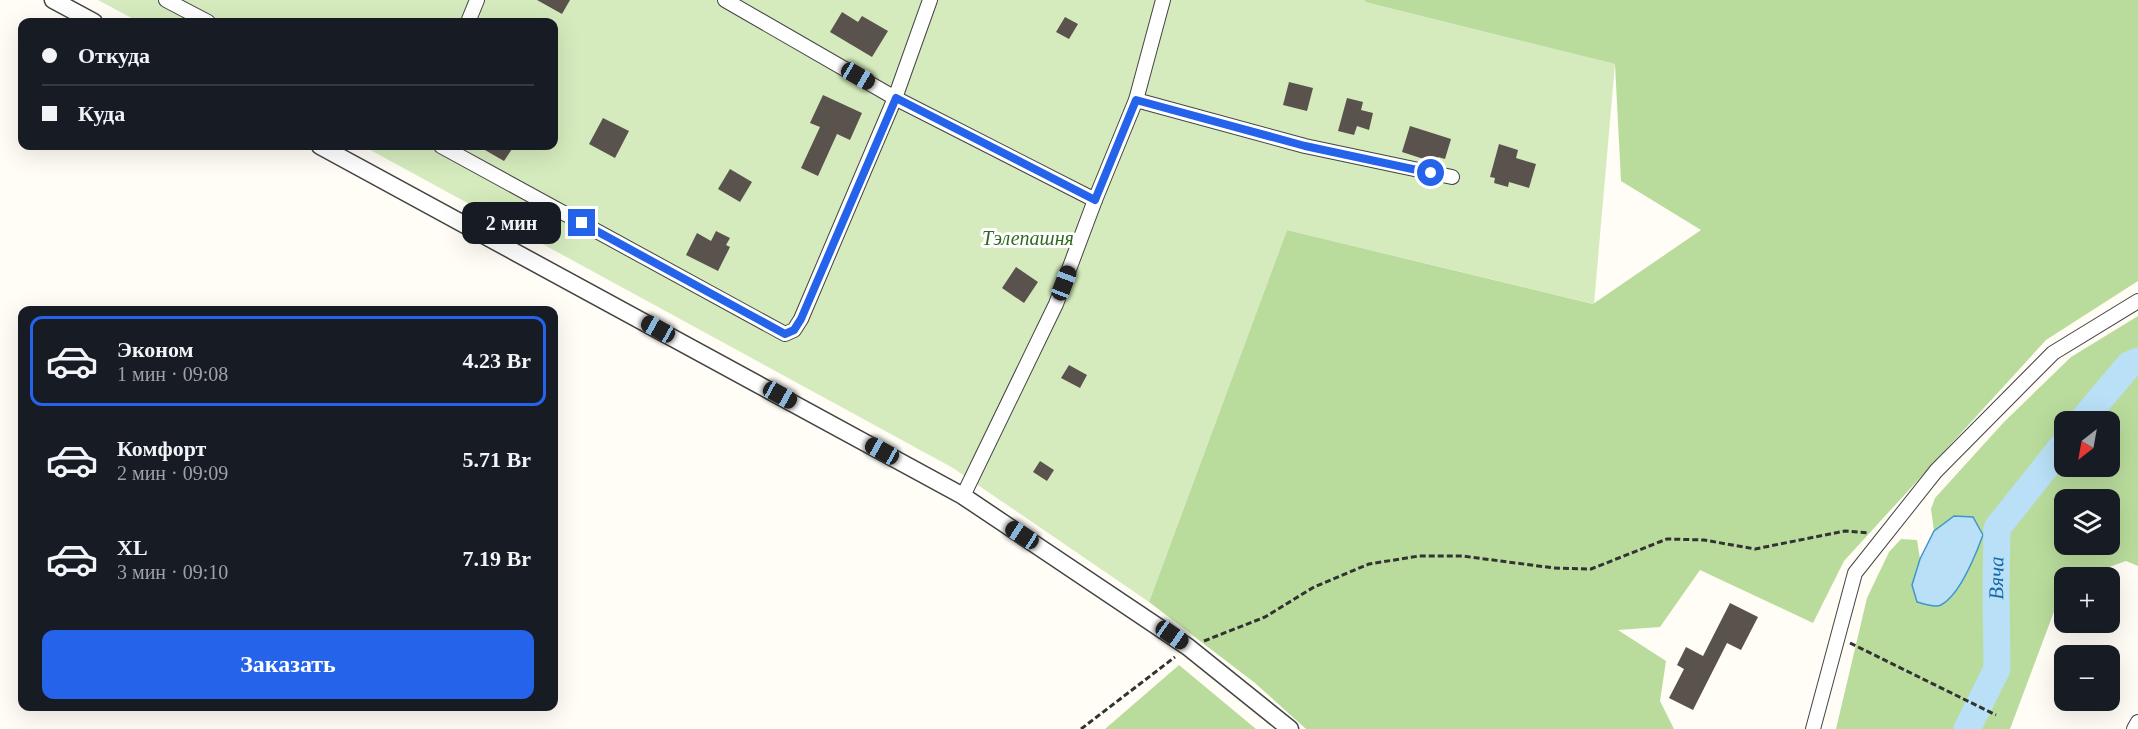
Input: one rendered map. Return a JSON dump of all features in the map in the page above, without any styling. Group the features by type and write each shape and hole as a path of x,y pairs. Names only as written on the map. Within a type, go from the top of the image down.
{"street":[{"path":"53,0 87,18"},
{"path":"166,0 200,18"},
{"path":"470,18 477,0"},
{"path":"725,0 896,98 1095,200"},
{"path":"448,150 785,334 794,330 801,319 896,98 930,0"},
{"path":"963,496 1056,304 1136,100 1163,0"},
{"path":"1136,100 1305,146 1452,177"},
{"path":"328,150 963,496 1188,647 1290,729"},
{"path":"1813,729 1855,573 1936,471 2053,353 2138,301"},
{"path":"2134,729 2138,722"}],"path":[{"path":"1081,729 1188,647 1265,617 1314,587 1369,564 1419,556 1462,556 1554,568 1591,569 1667,539 1704,540 1755,549 1845,531 1886,534"},
{"path":"1838,636 1996,715"}],"green space":[{"name":"Тэлепашня","path":"98,0 1365,0 1365,2 1615,64 1594,304 1287,230 1149,602 953,468 370,150 558,150 558,18 132,18"},
{"path":"1365,0 2138,0 2138,281 2046,340 1844,561 1813,623 1700,570 1660,627 1618,630 1666,661 1660,701 1674,729 1306,729 1255,683 1149,602 1287,230 1593,304 1701,230 1621,181 1615,64 1365,2"},
{"path":"2138,316 2138,566 2126,561 2109,567 2054,567 2054,612 2010,729 1836,729 1867,598 1889,552 1901,539 1917,540 1920,559 1912,585 1933,606 1941,605 1953,594 1954,516 1934,531 1931,509 1935,498 2004,422 2071,357"},
{"path":"1179,665 1256,729 1105,729"}],"water":[{"path":"1954,516 1973,517 1983,535 1976,553 1961,583 1948,600 1935,606 1917,602 1912,585 1920,559 1934,531"}],"building":[{"path":"537,0 570,0 562,14"},
{"path":"842,12 858,22 862,16 888,31 872,57 830,32"},
{"path":"1065,17 1078,24 1069,39 1056,32"},
{"path":"1289,82 1313,88 1307,111 1283,105"},
{"path":"823,95 862,113 850,140 837,134 818,176 801,168 820,127 810,123"},
{"path":"1347,98 1363,102 1361,110 1373,113 1369,130 1357,126 1354,135 1338,131"},
{"path":"603,118 629,131 615,158 589,144"},
{"path":"1410,126 1451,139 1445,159 1438,157 1436,163 1402,152"},
{"path":"1499,144 1518,150 1516,158 1536,164 1529,188 1509,182 1508,187 1494,183 1495,178 1490,177"},
{"path":"485,150 511,150 504,161"},
{"path":"730,169 752,182 740,202 718,189"},
{"path":"716,231 730,238 726,245 730,247 718,271 686,255 697,233 711,241"},
{"path":"1016,267 1038,282 1024,303 1002,288"},
{"path":"1069,365 1087,375 1080,388 1061,378"},
{"path":"1040,461 1054,470 1047,481 1033,472"},
{"path":"1730,603 1758,617 1741,650 1727,643 1693,710 1669,698 1684,669 1677,665 1686,647 1703,656"}],"waterway":[{"name":"Вяча","path":"2090,411 2129,365 2138,361"},
{"name":"Вяча","path":"1967,729 1997,669 1997,528 2054,457"}],"route":[{"path":"582,223 785,334 794,330 801,319 896,98 1095,200 1136,100 1305,146 1431,173"}]}
